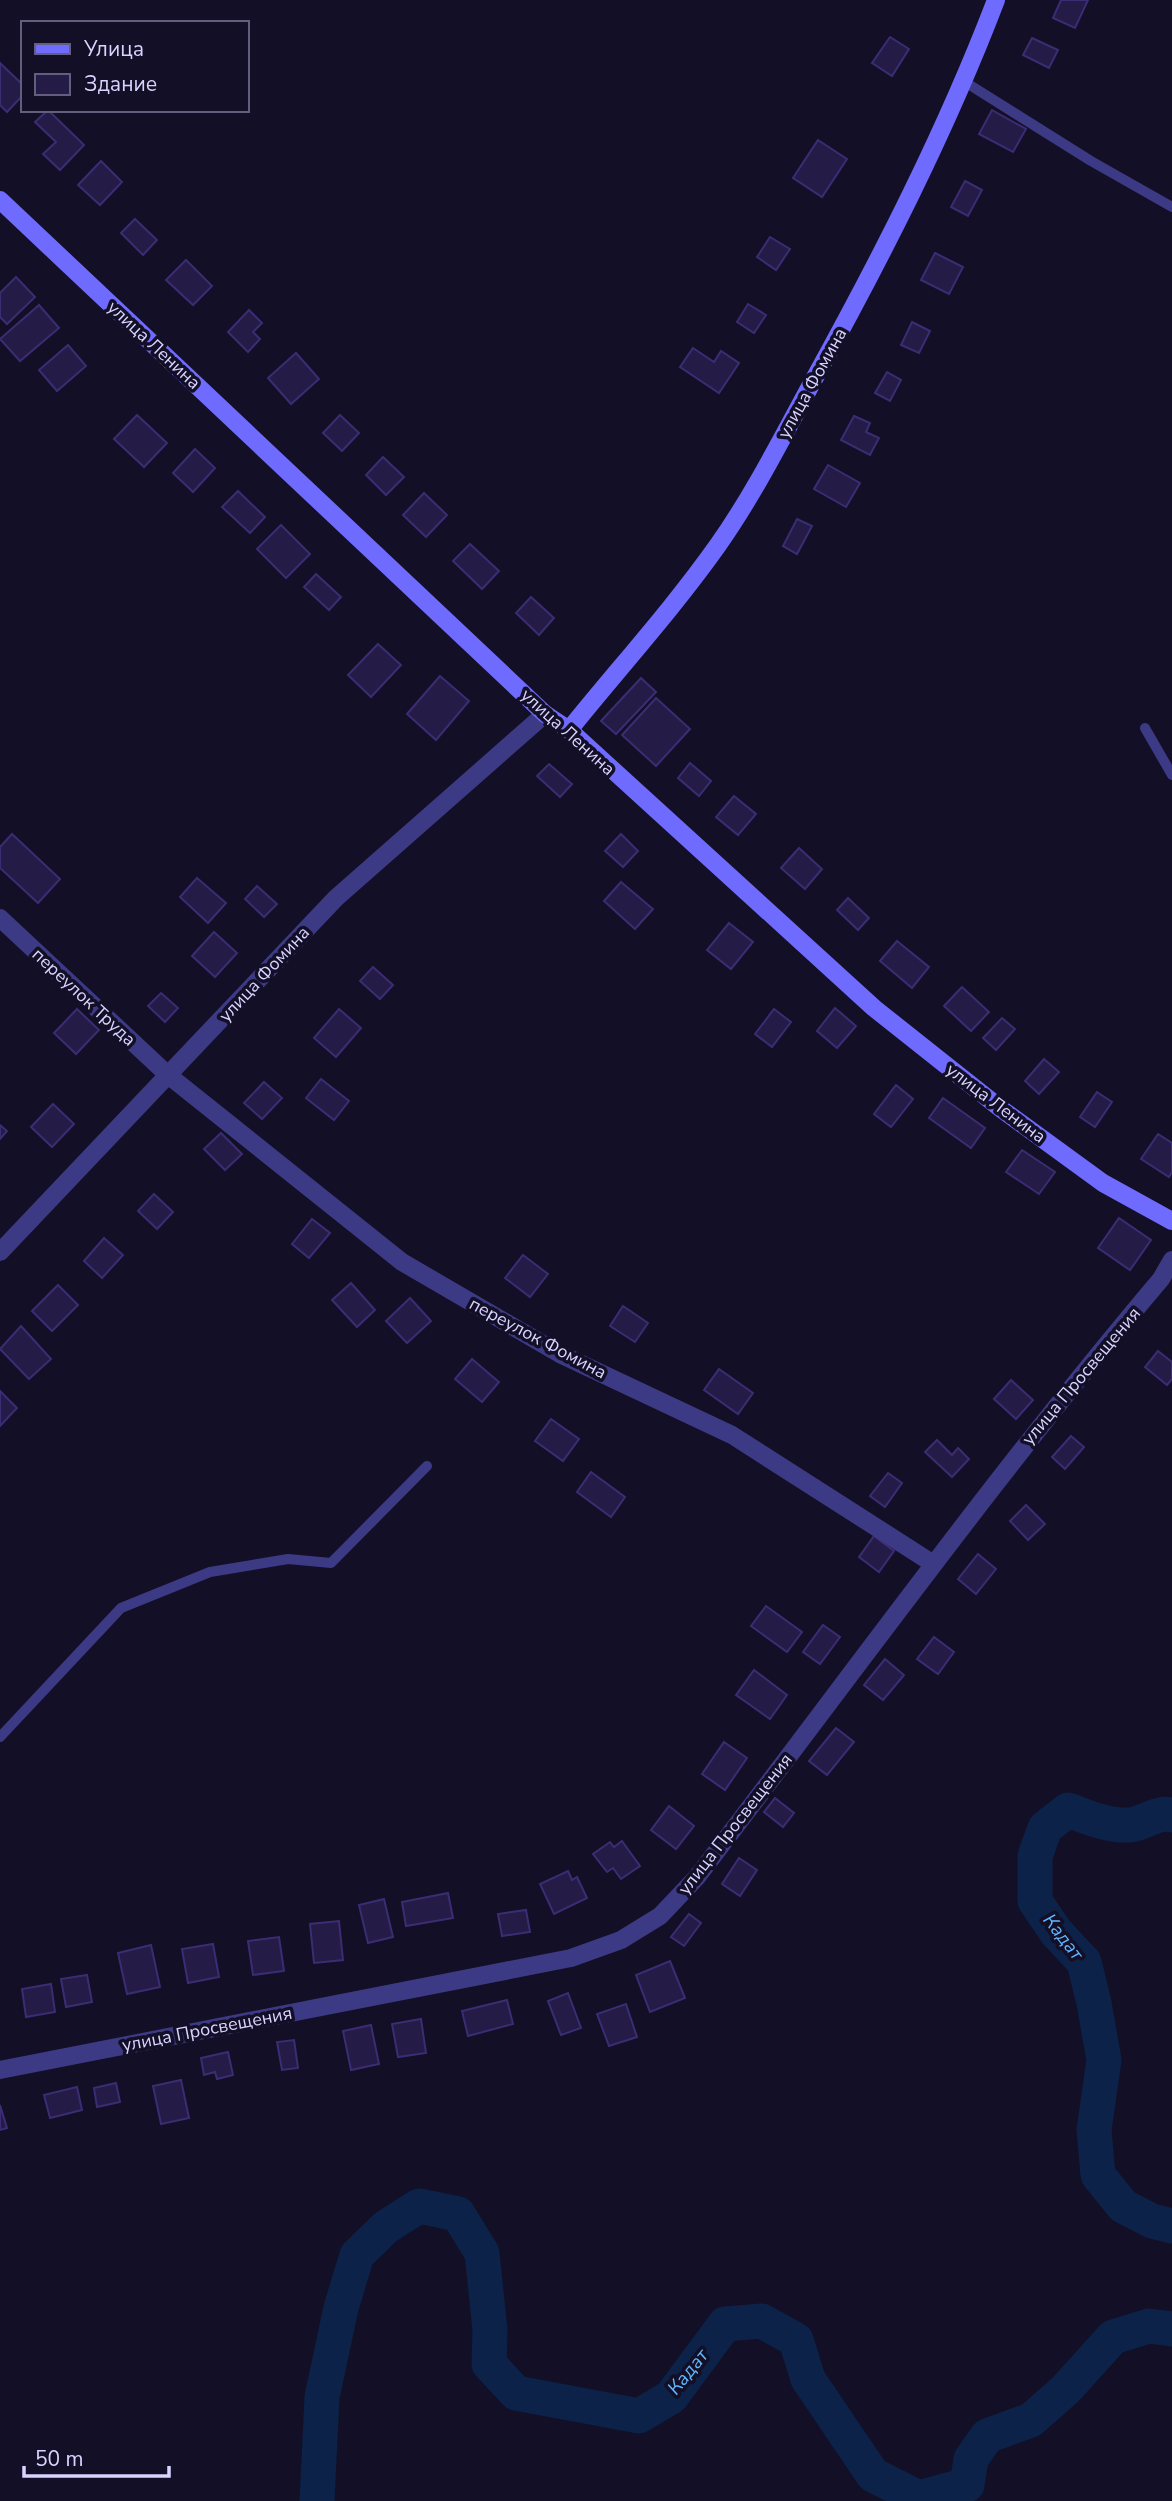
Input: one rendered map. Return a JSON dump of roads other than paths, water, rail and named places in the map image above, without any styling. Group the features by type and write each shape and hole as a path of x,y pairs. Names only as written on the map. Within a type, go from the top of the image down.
{"street":[{"name":"улица Фомина","path":"569,730 676,601 720,543 849,316 965,82 996,0"},
{"name":"улица Ленина","path":"0,200 545,714 569,730 874,1008 1000,1108 1082,1168 1172,1221"},
{"name":"улица Фомина","path":"0,1252 336,898 545,714"},
{"name":"переулок Труда","path":"0,918 168,1075"},
{"name":"переулок Фомина","path":"168,1075 402,1262 560,1354 732,1435 932,1563"},
{"name":"улица Просвещения","path":"0,2070 571,1958 621,1940 660,1916 697,1877 932,1563 1056,1403 1166,1284 1172,1259"}],"lane":[{"path":"965,82 1091,160 1172,206"},
{"path":"1145,728 1172,775"},
{"path":"0,1737 121,1608 210,1572 288,1559 331,1563 427,1466"}],"waterway":[{"name":"Кадат","path":"1172,1815 1161,1815 1134,1824 1121,1825 1068,1810 1045,1828 1035,1856 1035,1901 1056,1932 1084,1962 1094,2003 1104,2060 1094,2130 1098,2175 1123,2206 1152,2221 1172,2226"},
{"name":"Кадат","path":"317,2501 322,2397 341,2308 357,2255 386,2227 419,2206 458,2214 482,2253 490,2330 489,2364 516,2393 639,2416 671,2397 725,2324 762,2321 796,2340 808,2379 873,2475 919,2498 967,2485 971,2459 987,2436 1031,2420 1066,2389 1113,2337 1149,2326 1172,2329"}]}
